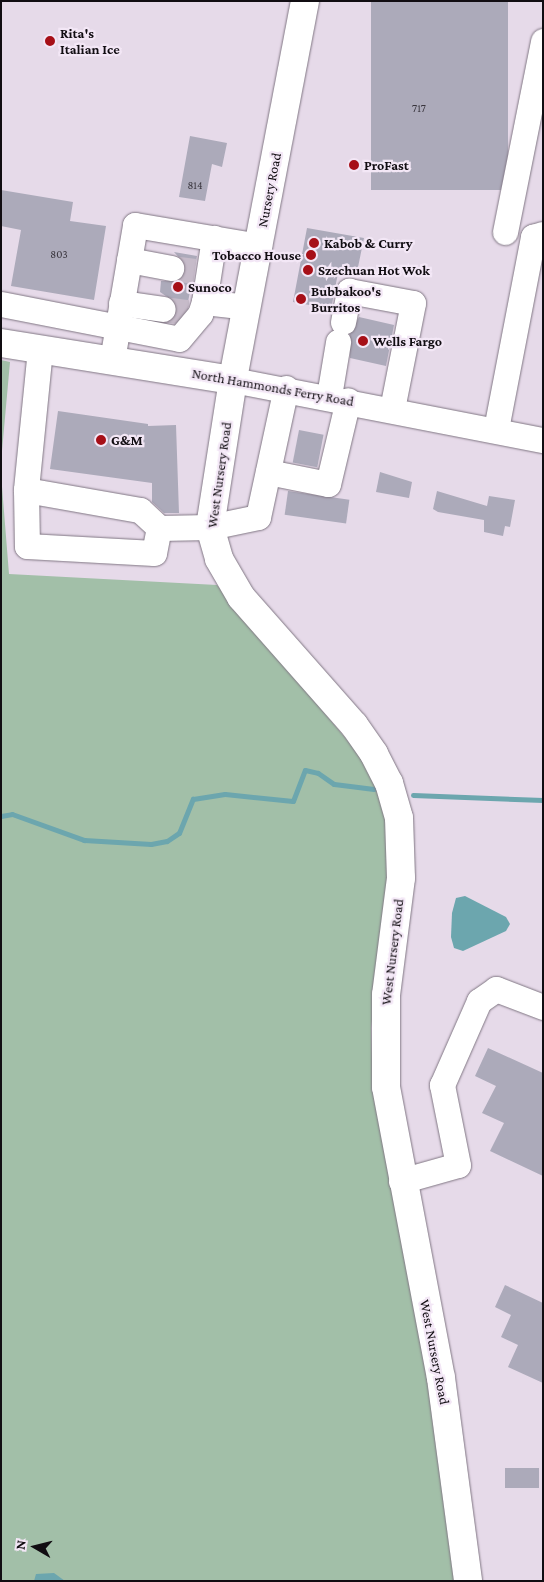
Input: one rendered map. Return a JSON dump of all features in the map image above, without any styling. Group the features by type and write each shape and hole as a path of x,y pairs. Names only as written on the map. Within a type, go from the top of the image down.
{"main road":[{"name":"Nursery Road","path":"233,380 305,1"},
{"name":"North Hammonds Ferry Road","path":"1,343 156,366 233,380"},
{"name":"West Nursery Road","path":"233,380 210,527 219,559 241,596 354,726 374,754 389,783 399,818 402,849 386,995 385,1068 401,1181 441,1378 468,1581"}],"street":[{"path":"505,232 543,41"},
{"path":"112,360 135,226 259,246"},
{"path":"496,429 533,237 543,234"},
{"path":"1,304 179,339 197,309 191,271 214,238"},
{"path":"129,260 191,271"},
{"path":"268,472 328,484 338,398 341,332 349,290 412,303 392,409"},
{"path":"122,303 163,309"},
{"path":"197,309 247,307"},
{"path":"66,316 51,351 26,490 27,546 154,554 158,528"},
{"path":"156,366 162,337"},
{"name":"North Hammonds Ferry Road","path":"233,380 338,398 543,440"},
{"path":"26,490 140,510 158,528 210,527 258,517 286,388"},
{"path":"401,1181 458,1165 442,1085 479,1001 496,989 543,1007"}],"green space":[{"path":"1,360 10,362 1,462"},
{"path":"1,474 9,574 217,585 364,760 377,786 386,819 389,875 371,1028 373,1091 429,1381 456,1581 1,1581"}],"water":[{"path":"465,896 506,917 510,924 506,931 463,951 454,948 451,937 452,913 456,898"},
{"path":"54,1573 65,1581 34,1581 36,1574"}],"building":[{"path":"371,1 508,1 508,190 371,190"},
{"path":"190,136 227,143 222,167 212,164 205,201 179,197"},
{"path":"1,190 73,202 70,221 106,226 94,300 11,286 21,230 1,226"},
{"path":"307,228 364,238 357,272 339,268 331,309 293,302"},
{"path":"174,252 197,256 187,307 173,323 168,322 177,312 176,303 160,292 161,281 176,281 185,271 184,263"},
{"name":"Wells Fargo","path":"359,317 394,325 386,366 350,358 350,334"},
{"name":"G&M","path":"58,411 148,424 148,426 176,425 179,513 164,513 152,502 152,483 50,469"},
{"path":"299,430 324,435 317,467 293,462"},
{"path":"380,472 412,482 409,498 376,492"},
{"path":"288,491 349,500 346,523 285,515"},
{"path":"437,491 487,506 489,496 515,500 510,527 505,526 503,536 484,532 484,520 438,512 433,509"},
{"path":"488,1048 543,1073 543,1176 490,1151 504,1123 482,1113 496,1086 475,1076"},
{"path":"505,1285 543,1303 543,1383 508,1367 518,1345 501,1337 511,1315 495,1307"},
{"path":"505,1468 539,1468 539,1488 505,1488"}],"waterway":[{"path":"1,816 12,814 84,840 151,844 167,841 179,833 193,799 225,794 293,801 305,770 318,773 334,784 374,789"},
{"path":"413,795 543,800"}],"tunnel":[{"path":"171,268 195,271"},
{"path":"163,309 188,312"}],"place":[{"name":"Rita's Italian Ice","path":"50,41"},
{"name":"ProFast","path":"354,165"},
{"name":"Kabob & Curry","path":"314,243"},
{"name":"Tobacco House","path":"311,255"},
{"name":"Szechuan Hot Wok","path":"308,270"},
{"name":"Sunoco","path":"178,287"},
{"name":"Bubbakoo's Burritos","path":"301,299"},
{"name":"Wells Fargo","path":"363,341"},
{"name":"G&M","path":"101,440"}]}
